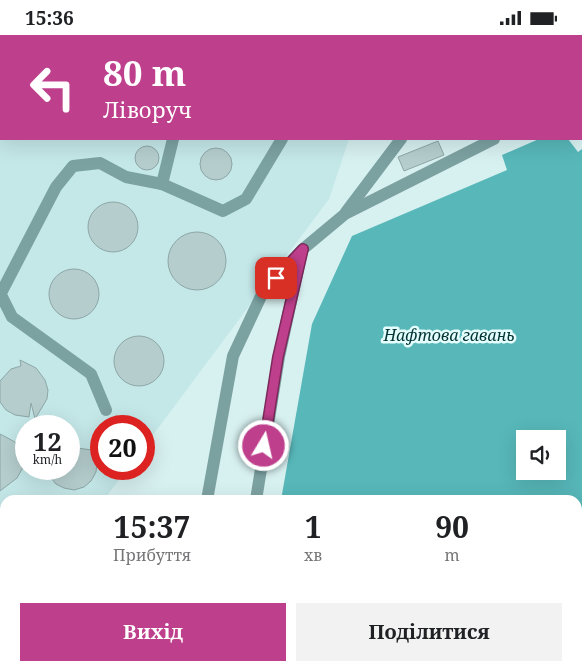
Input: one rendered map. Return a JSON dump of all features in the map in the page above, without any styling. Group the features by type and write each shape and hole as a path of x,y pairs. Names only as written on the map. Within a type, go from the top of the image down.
{"lane":[{"path":"162,184 168,168 173,140"},
{"path":"106,410 91,374 12,317 0,295 56,187 73,166 100,163 126,177 162,184 223,211 246,199 281,140"},
{"path":"345,214 400,140"},
{"path":"208,495 233,356 263,292 303,249 345,214 492,140"},
{"path":"257,495 278,357 303,249"}],"shaded area":[{"path":"0,140 349,140 329,199 155,432 155,415 90,415 90,480 119,480 108,495 0,495"}],"water":[{"name":"Нафтова гавань","path":"537,140 569,140 578,152 582,149 582,495 282,495 312,324 352,236 507,170 502,155"}],"building":[{"path":"438,141 444,155 404,171 398,157"},
{"path":"147,146 152,147 158,153 158,163 152,169 147,170 142,169 136,163 135,158 136,153 142,147"},
{"path":"216,148 222,149 227,153 231,158 231,170 227,175 222,179 216,180 210,179 205,175 201,170 200,164 201,158 205,153 210,149"},
{"path":"113,202 131,209 138,227 131,245 113,252 95,245 88,227 95,209"},
{"path":"197,232 208,234 218,240 224,250 226,261 224,272 218,282 208,288 197,290 186,288 176,282 170,272 168,261 170,250 176,240 186,234"},
{"path":"74,269 84,271 92,276 97,284 99,294 97,304 92,312 84,317 74,319 64,317 56,312 51,304 49,294 51,284 56,276 64,271"},
{"path":"139,336 157,343 164,361 157,379 139,386 121,379 114,361 121,343"},
{"path":"20,360 36,368 45,380 48,390 47,399 37,415 34,415 31,403 29,415 15,415 6,410 0,402 0,381 11,369 21,366"},
{"path":"0,434 15,442 15,480 0,491"},
{"path":"80,448 90,450 91,481 84,487 74,490 56,484 53,480 80,480"}],"route":[{"path":"264,446 278,357 303,249 276,278"}]}
